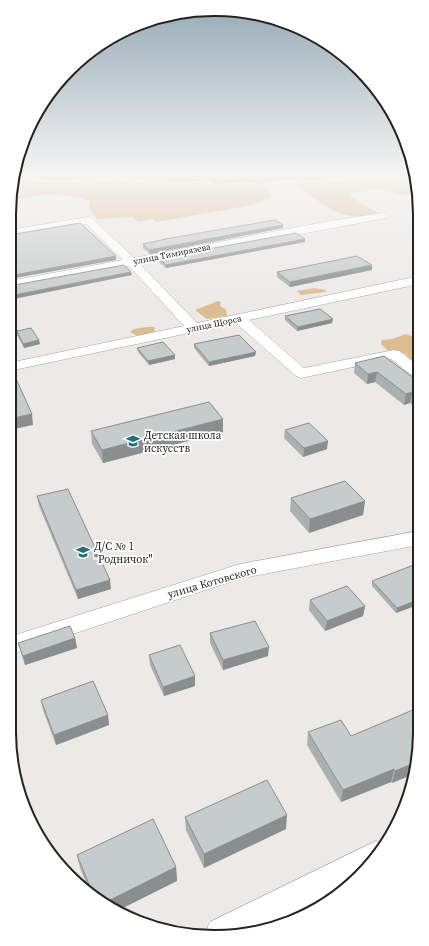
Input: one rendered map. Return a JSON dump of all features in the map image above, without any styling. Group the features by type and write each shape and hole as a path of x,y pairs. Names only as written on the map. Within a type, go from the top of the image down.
{"street":[{"name":"улица Тимирязева","path":"16,283 330,224 375,217"},
{"path":"16,232 88,220 131,261 194,328"},
{"name":"улица Щорса","path":"16,366 413,281"},
{"path":"238,318 301,373 394,354 413,369"},
{"name":"улица Котовского","path":"16,644 240,571 413,539"},
{"path":"227,930 365,860"}],"shaded area":[{"path":"96,217 130,217 97,219"},
{"path":"133,217 184,217 157,222 153,219 138,222"},
{"path":"314,288 326,290 325,292 301,295 297,291"},
{"path":"218,301 221,302 220,306 226,310 227,316 207,319 195,310"},
{"path":"154,327 155,332 143,336 130,332 134,329"},
{"path":"406,334 413,337 413,364 406,358 407,354 389,352 381,344 382,340 392,339"}],"building":[{"path":"275,220 283,225 149,250 143,244 165,239"},
{"path":"80,223 116,256 16,275 16,234"},
{"path":"296,233 305,239 166,265 159,258"},
{"path":"357,256 372,265 290,282 277,272"},
{"path":"124,265 131,272 16,295 16,285"},
{"path":"320,309 333,319 298,327 285,316"},
{"path":"31,328 39,340 23,344 17,331"},
{"path":"239,335 256,352 209,362 194,344"},
{"path":"163,342 175,355 148,361 137,348"},
{"path":"384,356 413,378 413,393 406,394 377,372 368,374 355,363"},
{"path":"16,379 32,414 16,417"},
{"path":"209,402 223,419 102,450 91,431"},
{"path":"309,423 328,441 304,448 285,430"},
{"path":"345,481 365,501 310,519 291,498"},
{"path":"68,489 110,580 76,590 37,496"},
{"path":"413,565 413,602 397,608 372,581"},
{"path":"347,586 365,606 327,621 310,600"},
{"path":"255,621 269,647 223,660 210,633"},
{"path":"70,626 75,638 23,656 18,643"},
{"path":"180,645 195,676 163,687 149,655"},
{"path":"93,681 108,715 54,735 41,700"},
{"path":"413,710 413,744 410,765 395,771 394,769 343,790 308,732 341,720 351,736"},
{"path":"267,780 287,815 204,854 185,817"},
{"path":"153,819 176,867 110,900 89,885 77,855"}],"place":[{"name":"Детская школа искусств","path":"133,441"},
{"name":"Д/С № 1 \"Родничок\"","path":"83,552"}]}
